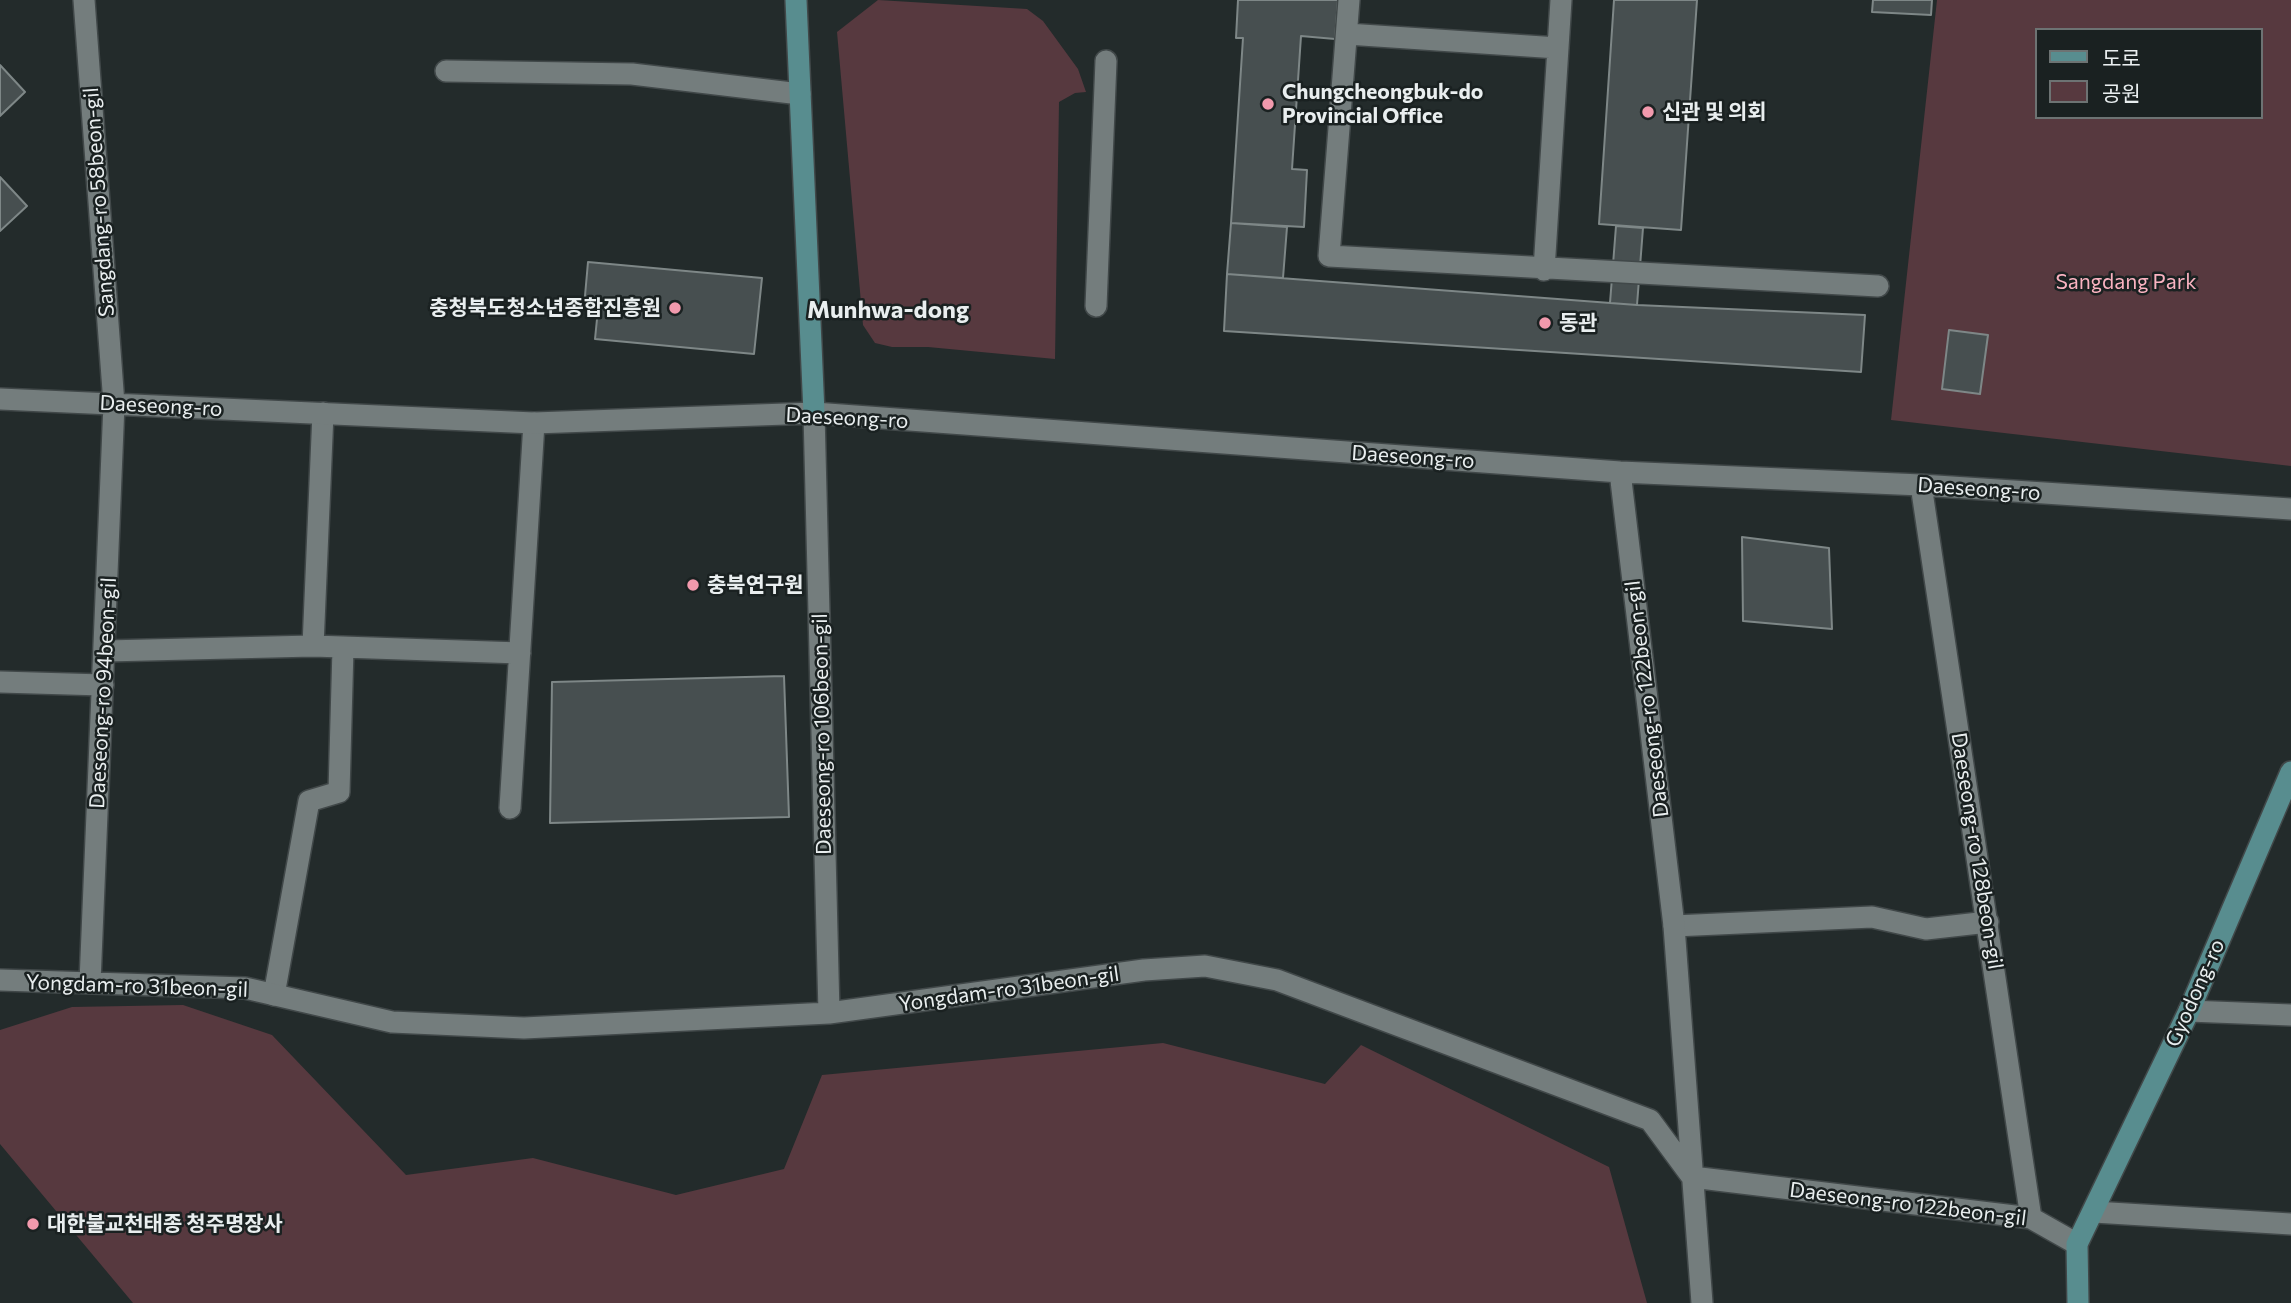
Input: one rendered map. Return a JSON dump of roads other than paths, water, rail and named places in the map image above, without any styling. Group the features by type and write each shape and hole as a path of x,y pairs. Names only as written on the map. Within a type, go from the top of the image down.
{"street":[{"name":"Sangdang-ro 58beon-gil","path":"84,0 114,404"},
{"path":"796,0 814,413"},
{"path":"1349,0 1329,256 1544,270 1878,286"},
{"path":"1544,270 1561,0"},
{"path":"1347,34 1559,48"},
{"path":"1096,306 1106,61"},
{"path":"446,71 632,74 800,94"},
{"name":"Daeseong-ro","path":"0,399 534,423 814,413 1620,472 1922,485 2291,509"},
{"name":"Daeseong-ro 94beon-gil","path":"90,982 106,651 114,404"},
{"path":"313,646 323,413"},
{"name":"Daeseong-ro 106beon-gil","path":"814,413 829,1013"},
{"path":"510,808 534,423"},
{"name":"Daeseong-ro 122beon-gil","path":"1620,472 1674,926 1702,1303"},
{"name":"Daeseong-ro 128beon-gil","path":"1922,485 2031,1218"},
{"path":"106,651 313,646 520,653"},
{"name":"Yongdam-ro 31beon-gil","path":"274,995 309,801 339,792 343,648"},
{"path":"0,682 103,685"},
{"name":"Gyodong-ro","path":"2078,1303 2077,1244 2189,1011 2291,772"},
{"path":"1674,926 1872,917 1926,929 1989,922"},
{"name":"Yongdam-ro 31beon-gil","path":"0,980 245,988 391,1022 524,1028 829,1013 1144,970 1205,966 1278,980 1650,1119 1692,1177"},
{"path":"2189,1011 2291,1015"},
{"name":"Daeseong-ro 122beon-gil","path":"1692,1177 2031,1218 2077,1244"},
{"path":"2094,1212 2291,1224"}],"place":[{"name":"Chungcheongbuk-do Provincial Office","path":"1268,104"},
{"name":"신관 및 의회","path":"1648,112"},
{"name":"충청북도청소년종합진흥원","path":"675,308"},
{"name":"동관","path":"1545,323"},
{"name":"충북연구원","path":"693,585"},
{"name":"대한불교천태종 청주명장사","path":"33,1224"}],"district":[{"name":"Munhwa-dong","path":"888,310"}],"park label":[{"name":"Sangdang Park","path":"2126,282"}]}
